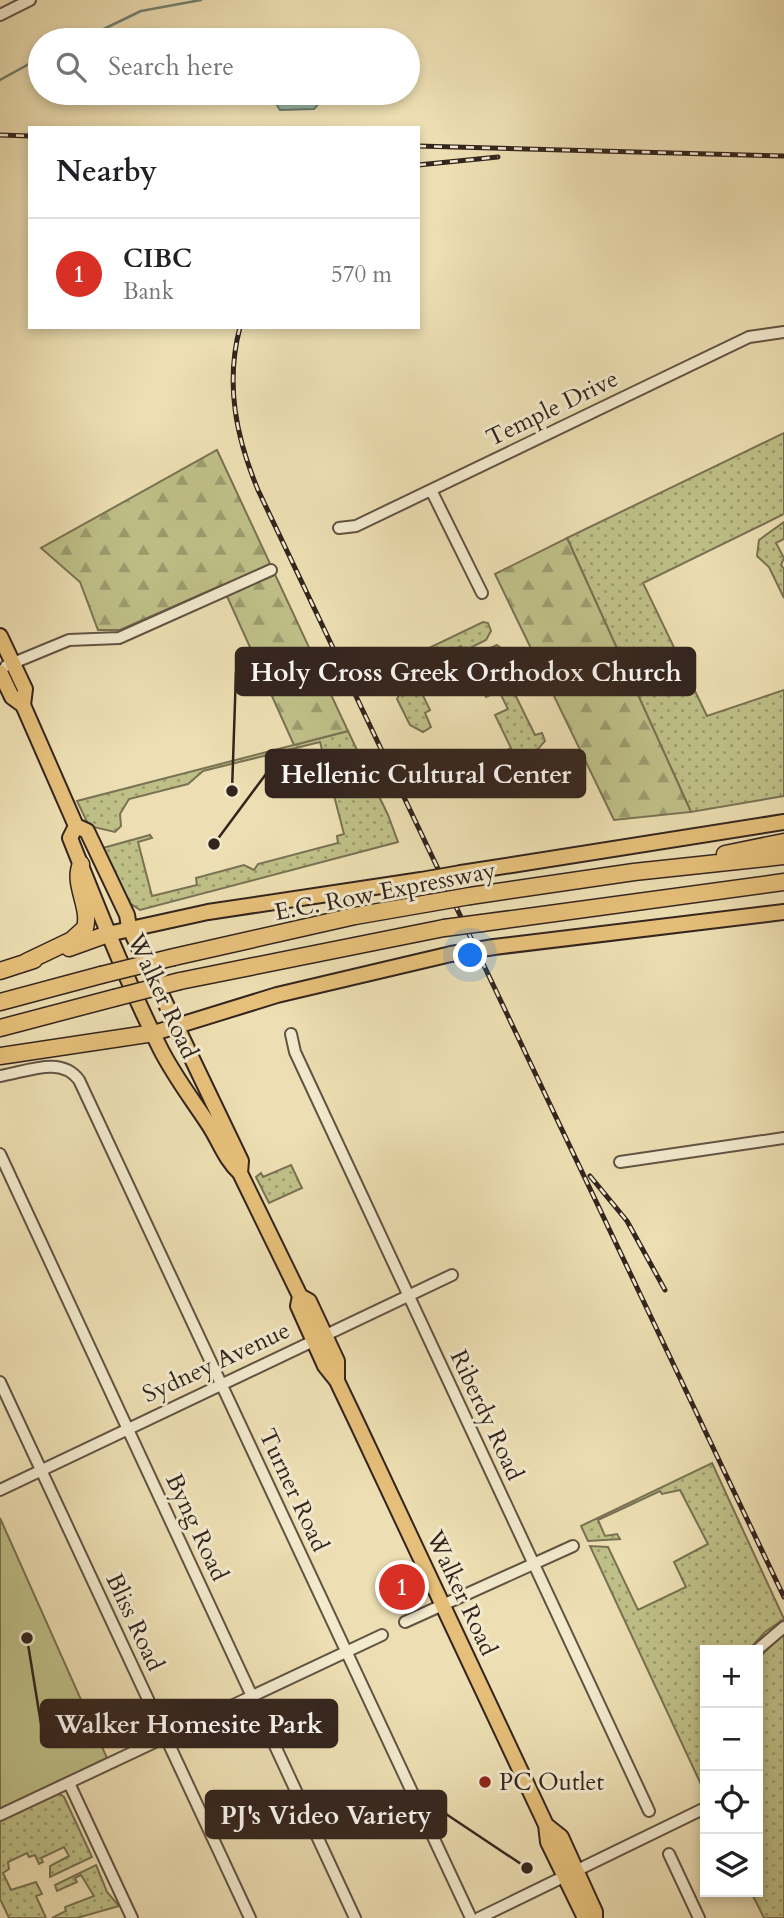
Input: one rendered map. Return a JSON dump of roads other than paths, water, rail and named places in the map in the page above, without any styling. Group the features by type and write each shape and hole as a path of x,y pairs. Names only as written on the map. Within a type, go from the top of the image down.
{"highway":[{"path":"634,872 784,842"},
{"name":"E.C. Row Expressway","path":"0,1002 174,957 355,916 634,872 784,856"},
{"path":"26,962 72,940 85,928 87,912 77,872 80,864"},
{"name":"E.C. Row Expressway","path":"0,1028 180,981 444,928 784,882"},
{"path":"672,898 784,893"},
{"path":"0,971 108,934"},
{"path":"0,1056 154,1033"}],"main road":[{"name":"Walker Road","path":"0,636 4,668 25,689 23,705 76,826 87,831 127,915 129,927 241,1161 240,1173"},
{"path":"108,934 129,927 784,822"},
{"name":"Walker Road","path":"76,826 70,838 108,934 154,1033 184,1091 210,1126 227,1161 240,1173 300,1296 309,1301 319,1337 337,1362 337,1381 546,1825 548,1842 571,1874 595,1918"},
{"path":"154,1033 277,995 451,954 784,912"},
{"name":"Walker Road","path":"571,1874 585,1918"}],"street":[{"path":"0,15 30,0"},
{"name":"Temple Drive","path":"339,527 356,526 749,337 784,332"},
{"path":"431,490 482,593"},
{"path":"4,668 69,640 119,638 271,570"},
{"name":"Riberdy Road","path":"291,1034 295,1052 649,1811"},
{"name":"Turner Road","path":"0,1076 58,1065 73,1072 79,1080 471,1918"},
{"path":"620,1162 784,1138"},
{"name":"Byng Road","path":"0,1154 355,1918"},
{"name":"Sydney Avenue","path":"0,1490 127,1427 452,1275"},
{"name":"Bliss Road","path":"0,1382 250,1918"},
{"path":"405,1622 573,1546"},
{"path":"763,1645 784,1627"},
{"path":"0,1815 382,1635"},
{"path":"69,1783 132,1918"},
{"path":"479,1918 700,1810"},
{"path":"669,1854 699,1918"}],"water":[{"path":"277,105 318,105 314,109 280,110"}],"waterway":[{"path":"106,28 141,11 201,0"},
{"path":"0,80 28,65"}],"railway":[{"path":"0,135 28,136"},
{"path":"420,146 784,156"},
{"path":"420,165 498,157"},
{"path":"240,329 233,369 235,410 244,450 258,490 784,1597"},
{"path":"590,1176 627,1221 665,1290"}],"place":[{"name":"Holy Cross Greek Orthodox Church","path":"232,791"},
{"name":"Hellenic Cultural Center","path":"214,844"},
{"name":"CIBC","path":"402,1587"},
{"name":"Walker Homesite Park","path":"27,1638"},
{"name":"PC Outlet","path":"485,1782"},
{"name":"PJ's Video Variety","path":"527,1868"}]}
